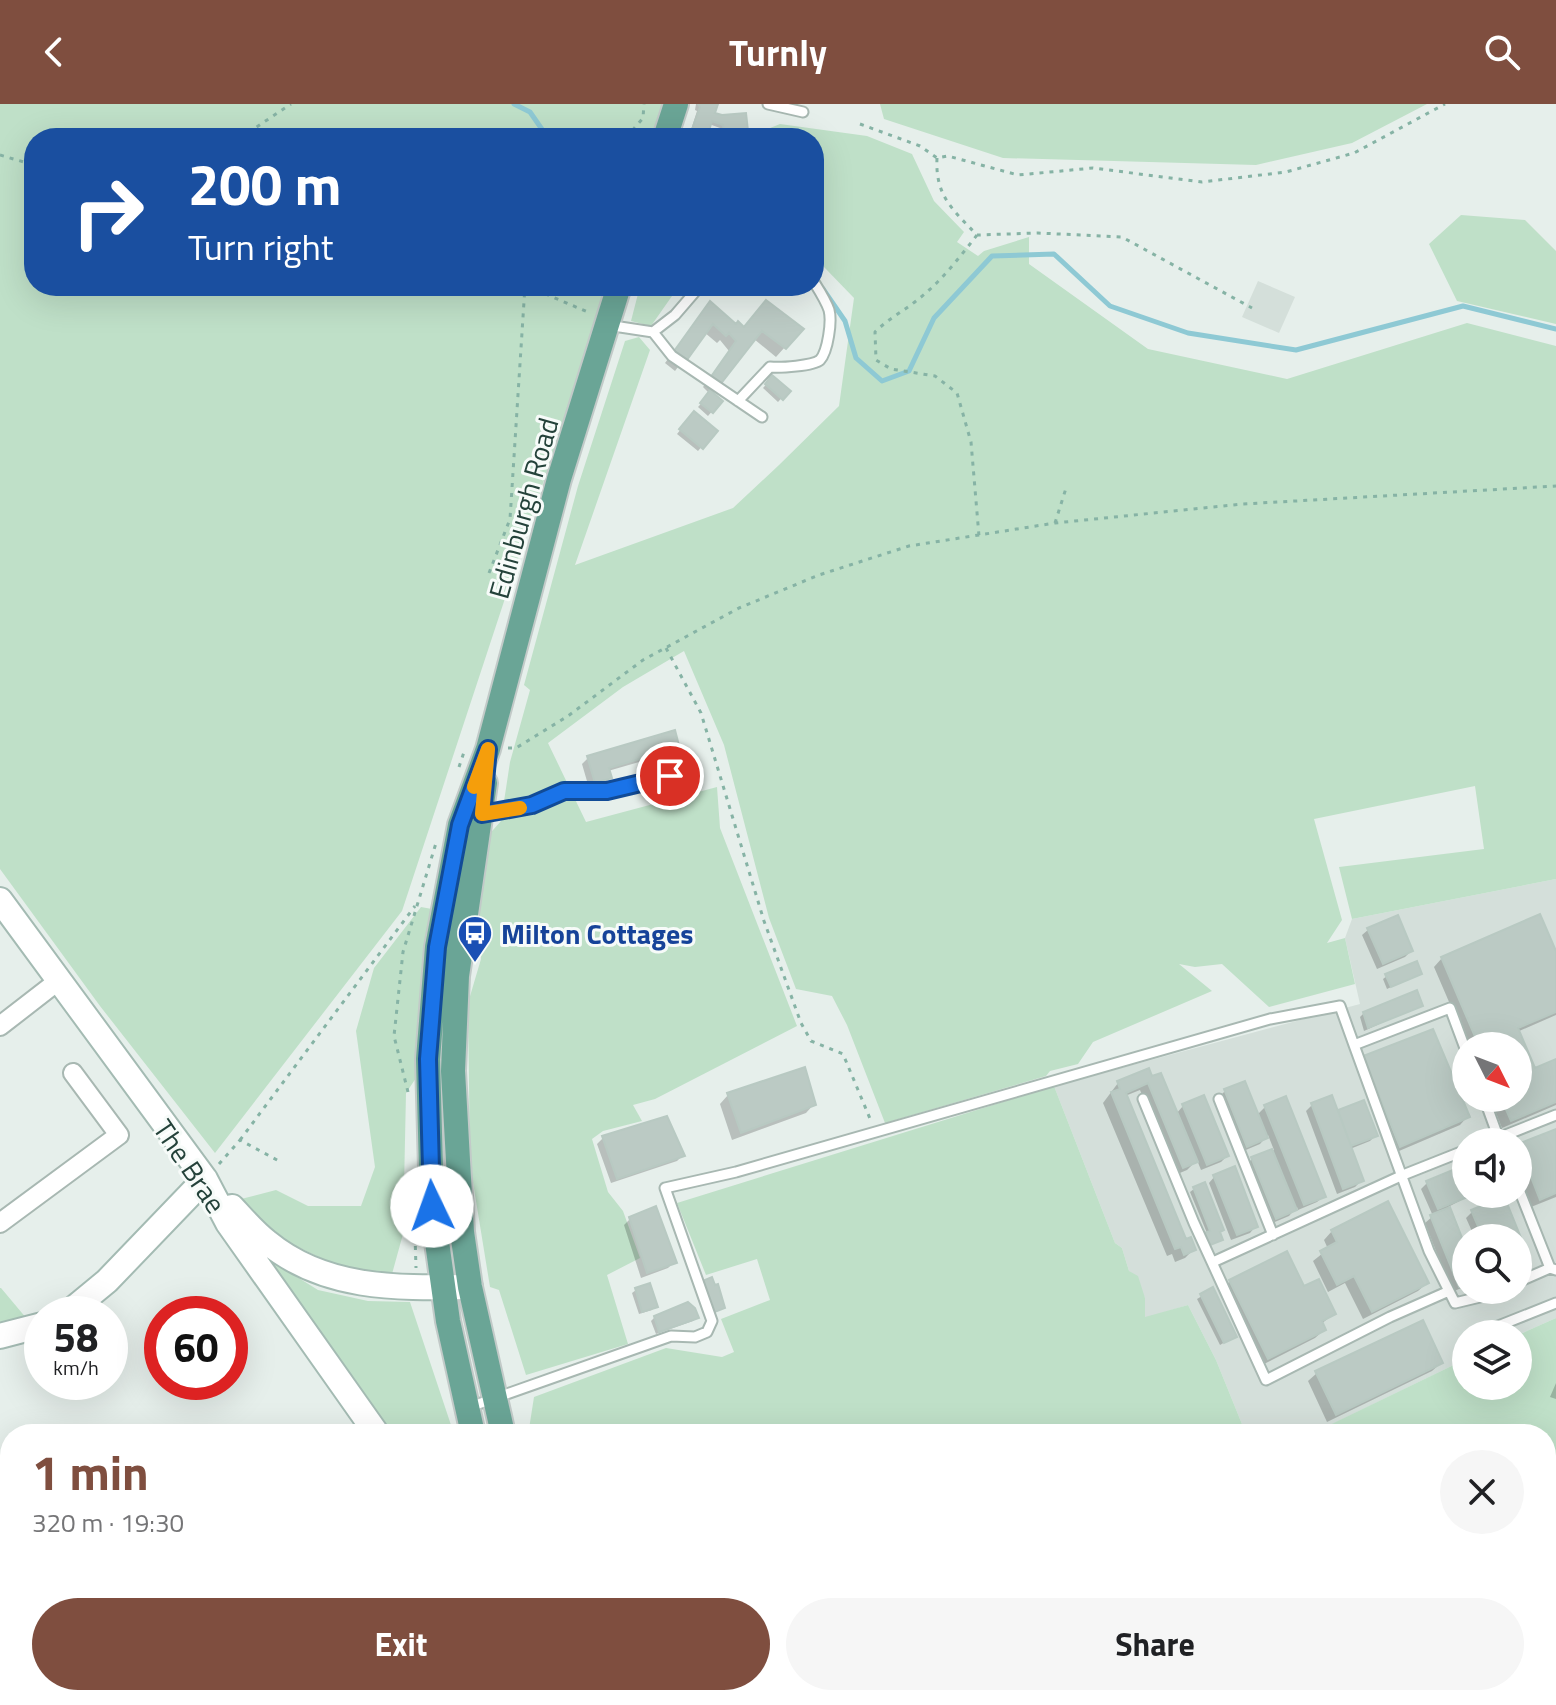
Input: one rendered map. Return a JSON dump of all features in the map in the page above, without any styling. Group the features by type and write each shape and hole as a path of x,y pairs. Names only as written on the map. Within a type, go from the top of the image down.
{"main road":[{"path":"668,128 676,104"},
{"name":"Edinburgh Road","path":"488,749 559,479 616,296"},
{"path":"488,749 482,814 457,976 453,1043 462,1232 470,1287 501,1424"},
{"path":"470,1424 442,1287 432,1206 429,1150 430,1018 437,947 460,825 488,749"},
{"name":"The Brae","path":"0,900 205,1179 228,1223 370,1424"},
{"path":"89,1296 205,1179 267,1243 303,1265 347,1282 400,1287 470,1287"},
{"path":"0,1336 24,1330"}],"street":[{"path":"0,1026 58,981"},
{"path":"0,1223 119,1135 73,1073"}],"lane":[{"path":"768,104 803,112"},
{"path":"653,332 675,315 691,296"},
{"path":"738,401 770,367 786,368 821,359 830,312 821,296"},
{"path":"608,322 653,332 672,356 762,417"},
{"path":"482,814 532,805 564,791 607,791 670,776"},
{"path":"466,1408 671,1336 695,1337 707,1332 712,1321 665,1188 736,1172 1270,1019 1340,1006 1429,1251 1452,1297"},
{"path":"1354,1045 1450,1008 1459,1032"},
{"path":"1143,1099 1266,1380 1390,1317 1449,1291"},
{"path":"1219,1099 1273,1235"},
{"path":"1527,1128 1556,1115"},
{"path":"1213,1262 1452,1156"},
{"path":"1527,1208 1553,1269 1532,1277"},
{"path":"1513,1320 1556,1303"}],"path":[{"path":"255,128 291,104"},
{"path":"634,128 643,118 644,104"},
{"path":"860,124 920,146 937,158 948,156 1018,175 1093,168 1202,182 1286,172 1354,153 1445,104"},
{"path":"0,155 24,162"},
{"path":"937,158 936,173 944,200 977,235 1038,233 1122,237 1252,308"},
{"path":"977,235 942,278 875,332 876,360 891,369 935,376 957,393 971,442 979,536"},
{"path":"489,573 510,519 525,296"},
{"path":"549,296 608,322"},
{"path":"1055,523 1067,485"},
{"path":"488,749 516,748 568,716 643,660 739,608 819,575 909,546 1055,523 1243,504 1556,486"},
{"path":"666,648 701,713 764,921 801,1023 811,1041 843,1054 876,1132"},
{"path":"205,1179 240,1140 417,904"},
{"path":"240,1140 279,1161"}],"shaded area":[{"path":"1258,281 1295,297 1279,333 1242,317"},
{"path":"1556,879 1556,1318 1532,1329 1532,1320 1452,1320 1452,1366 1333,1424 1242,1424 1216,1360 1188,1305 1145,1318 1145,1298 1129,1271 1122,1248 1115,1243 1054,1086 1360,1004 1345,938 1352,919"}],"green space":[{"path":"0,104 662,104 655,128 24,128 24,296 605,296 402,911 215,1153 100,1006 0,869"},
{"path":"880,104 1427,104 1352,143 1256,165 1003,158 884,119"},
{"path":"780,124 809,128 770,128"},
{"path":"824,130 867,136 912,154 934,201 964,232 957,242 978,256 984,251 1029,237 1029,264 1148,349 1287,379 1467,323 1556,346 1556,879 1352,919 1339,867 1484,849 1475,786 1314,819 1342,920 1327,943 1345,938 1355,984 1269,1007 1222,964 1195,967 1179,964 1212,991 1093,1042 1078,1064 885,1123 847,1025 832,996 796,989 769,918 724,745 684,651 623,687 548,743 586,822 717,787 720,828 797,1026 655,1099 633,1105 642,1121 603,1131 592,1139 608,1192 623,1211 640,1258 607,1275 628,1344 526,1375 499,1290 490,1287 470,1164 468,1003 481,959 475,914 485,839 501,821 510,762 530,690 524,685 578,486 625,341 639,337 650,350 575,565 733,508 839,406 854,298 824,267"},
{"path":"1461,215 1525,220 1556,251 1556,324 1457,301 1429,244"},
{"path":"637,296 672,296 651,326 631,321"},
{"path":"421,907 432,909 418,1075 406,1093 403,1234 392,1274 348,1271 281,1239 241,1199 276,1190 308,1206 361,1206 375,1167 356,1031 374,968"},
{"path":"1054,1086 1115,1243 1122,1248 1129,1271 1138,1276 1145,1298 1145,1317 1188,1305 1216,1360 1242,1424 530,1424 534,1397 666,1348 722,1357 734,1352 721,1319 770,1300 757,1259 706,1275 677,1203"},
{"path":"273,1262 318,1290 368,1301 410,1302 451,1424 379,1424 266,1266"},
{"path":"0,1288 1,1288 24,1319 0,1323"},
{"path":"1556,1318 1556,1424 1332,1424 1452,1366 1452,1400 1532,1400 1532,1329"}],"building":[{"path":"698,104 718,104 715,113 746,113 748,128 723,128 712,121 710,128 692,128 700,107"},
{"path":"766,300 804,329 786,349 762,331 719,386 710,378 736,341 729,333 726,336 713,324 684,364 672,354 710,301 736,324 738,321 744,327"},
{"path":"772,375 791,391 783,400 765,384"},
{"path":"710,390 723,401 713,413 700,403"},
{"path":"694,411 718,431 703,449 679,429"},
{"path":"675,730 682,757 662,763 659,753 609,768 612,778 595,783 587,756"},
{"path":"1540,914 1556,951 1556,1012 1518,1028 1520,1032 1473,1032 1441,957"},
{"path":"1398,915 1413,951 1383,964 1367,928"},
{"path":"1417,961 1422,974 1391,987 1385,974"},
{"path":"1417,990 1423,1006 1368,1028 1363,1012"},
{"path":"1433,1029 1452,1074 1452,1112 1468,1112 1470,1117 1400,1147 1363,1056"},
{"path":"1556,1059 1556,1102 1511,1121 1507,1112 1532,1112 1532,1061 1535,1068"},
{"path":"805,1067 816,1105 741,1133 727,1093"},
{"path":"1149,1068 1152,1076 1161,1073 1198,1162 1183,1168 1148,1083 1126,1093 1186,1239 1191,1237 1196,1250 1184,1255 1181,1247 1175,1249 1111,1092 1120,1089 1117,1081"},
{"path":"1245,1081 1268,1138 1247,1147 1224,1089"},
{"path":"1204,1095 1229,1156 1207,1165 1182,1104"},
{"path":"1332,1095 1364,1181 1343,1189 1311,1103"},
{"path":"1286,1096 1326,1197 1304,1205 1264,1105"},
{"path":"1364,1100 1378,1136 1351,1146 1338,1110"},
{"path":"667,1116 685,1156 617,1179 602,1136"},
{"path":"1556,1129 1556,1193 1540,1200 1532,1180 1532,1138"},
{"path":"1272,1149 1297,1210 1276,1219 1251,1157"},
{"path":"1235,1166 1258,1227 1237,1235 1213,1175"},
{"path":"1452,1170 1452,1203 1438,1209 1426,1181"},
{"path":"1205,1182 1224,1230 1220,1232 1223,1240 1210,1245 1204,1233 1210,1231 1193,1187"},
{"path":"1388,1201 1429,1283 1372,1312 1354,1276 1337,1285 1320,1251 1337,1242 1331,1230"},
{"path":"656,1206 677,1263 647,1273 629,1217"},
{"path":"1450,1207 1457,1224 1452,1224 1452,1270 1430,1215"},
{"path":"1509,1208 1515,1224 1477,1224 1471,1210"},
{"path":"1287,1251 1304,1286 1319,1279 1336,1314 1322,1321 1326,1330 1268,1359 1229,1280"},
{"path":"712,1277 715,1285 718,1284 725,1308 712,1313 700,1282"},
{"path":"650,1283 658,1307 642,1312 635,1288"},
{"path":"1213,1287 1237,1337 1224,1343 1200,1294"},
{"path":"688,1302 699,1318 659,1332 654,1316"},
{"path":"1423,1320 1443,1363 1336,1415 1315,1371"}],"waterway":[{"path":"514,104 530,112 541,128"},
{"path":"824,290 845,321 856,358 882,381 909,371 934,318 992,256 1054,254 1110,306 1188,333 1296,350 1463,306 1556,329"}],"slow traffic":[{"path":"474,787 488,749 482,814 520,808"}],"place":[{"name":"Milton Cottages","path":"475,964"}],"route":[{"path":"432,1206 428,1059 437,947 460,825 488,749 482,814 532,805 564,791 607,791 670,776"}]}
